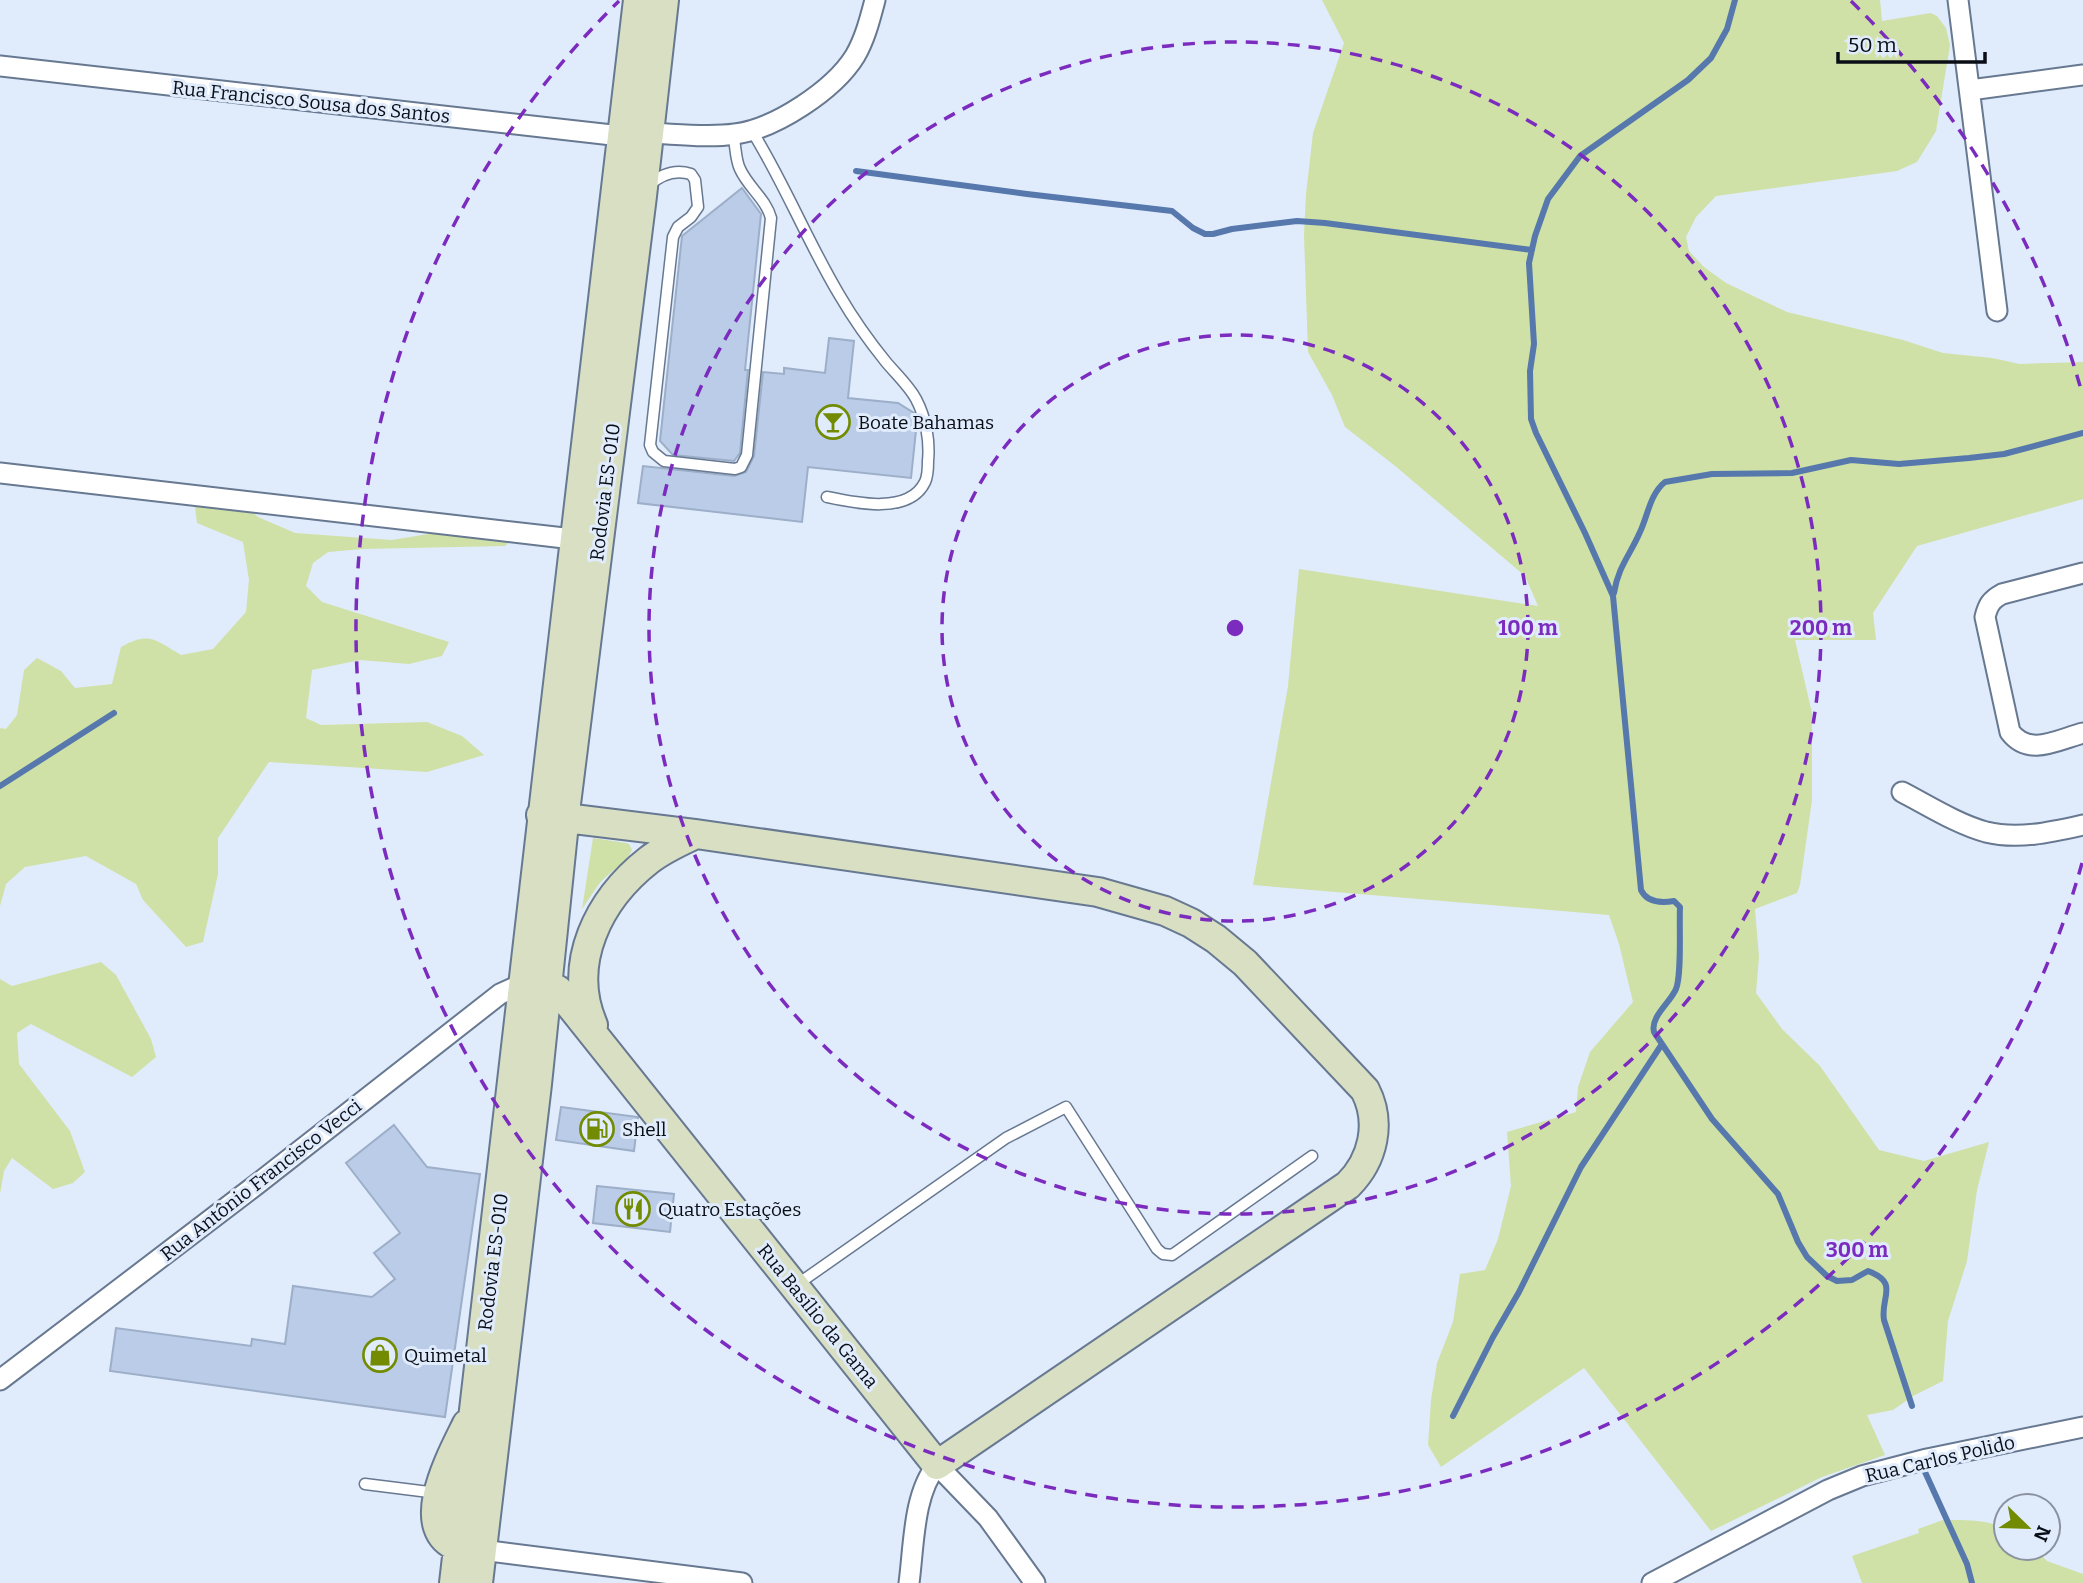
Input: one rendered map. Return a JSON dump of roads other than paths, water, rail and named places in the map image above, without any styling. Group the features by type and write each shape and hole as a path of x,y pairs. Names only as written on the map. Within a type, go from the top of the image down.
{"main road":[{"name":"Rodovia ES-010","path":"553,817 642,197 635,135 638,0"},
{"name":"Rodovia ES-010","path":"478,1583 470,1549 476,1406 536,984 553,817 573,540 635,135 664,0"},
{"path":"553,817 696,834 1098,892 1165,911 1216,939 1245,963 1365,1090 1371,1102 1374,1130 1372,1146 1358,1174 1348,1185 937,1465"},
{"path":"598,1040 585,1004 583,988 589,940 597,919 607,902 634,872 663,850 696,834"},
{"name":"Rodovia ES-010","path":"454,1583 470,1549 523,1206 536,984"},
{"name":"Rua Basílio da Gama","path":"536,984 558,990 937,1465"},
{"path":"470,1549 450,1544 440,1532 436,1509 446,1466 476,1406"}],"street":[{"path":"742,133 793,114 836,79 855,56 869,25 876,0"},
{"path":"1958,0 1997,311"},
{"name":"Rua Francisco Sousa dos Santos","path":"0,66 635,135 742,133"},
{"path":"1970,90 2083,75"},
{"path":"0,473 573,540"},
{"path":"2083,573 2002,594 1993,599 1987,607 1985,617 2010,732 2016,740 2032,747 2083,733"},
{"path":"1902,792 1987,832 2012,835 2043,834 2083,825"},
{"name":"Rua Antônio Francisco Vecci","path":"0,1380 500,994 536,984"},
{"name":"Rua Carlos Polido","path":"1652,1583 1828,1490 1862,1476 1927,1459 2083,1427"},
{"path":"909,1583 919,1503 928,1476 937,1465"},
{"name":"Rua Basílio da Gama","path":"937,1465 989,1518 1035,1583"},
{"path":"470,1549 741,1583"}],"lane":[{"path":"642,197 650,184 665,175 685,172 691,174 695,180 698,207 678,227 673,237 650,444 653,452 664,461 735,469 741,467 747,455 771,218 766,205 738,164 742,133"},
{"path":"742,133 766,155 857,325 915,397 922,412 930,444 927,480 918,493 894,503 864,505 827,497"},
{"path":"794,1286 1006,1138 1066,1107 1157,1249 1163,1254 1172,1255 1312,1156"},
{"path":"365,1484 438,1493"}],"waterway":[{"path":"1735,0 1727,29 1711,58 1688,80 1580,156 1548,199 1529,263 1534,344 1530,371 1531,419 1613,596 1641,890 1651,900 1674,901 1680,907 1678,982 1655,1021 1654,1032 1712,1119 1778,1194 1807,1257 1827,1276 1837,1281 1852,1280 1868,1271 1883,1280 1886,1286 1884,1320 1912,1406"},
{"path":"856,171 1172,211 1205,234 1297,221 1532,250"},
{"path":"1614,593 1621,568 1653,499 1665,482 1712,474 1792,473 1851,460 1899,464 2004,454 2083,433"},
{"path":"0,786 114,713"},
{"path":"1453,1416 1581,1167 1662,1044"},
{"path":"1925,1472 1967,1564 1972,1583"}],"place":[{"name":"Boate Bahamas","path":"833,422"},
{"name":"Shell","path":"597,1129"},
{"name":"Quatro Estações","path":"633,1209"},
{"name":"Quimetal","path":"380,1355"}]}
